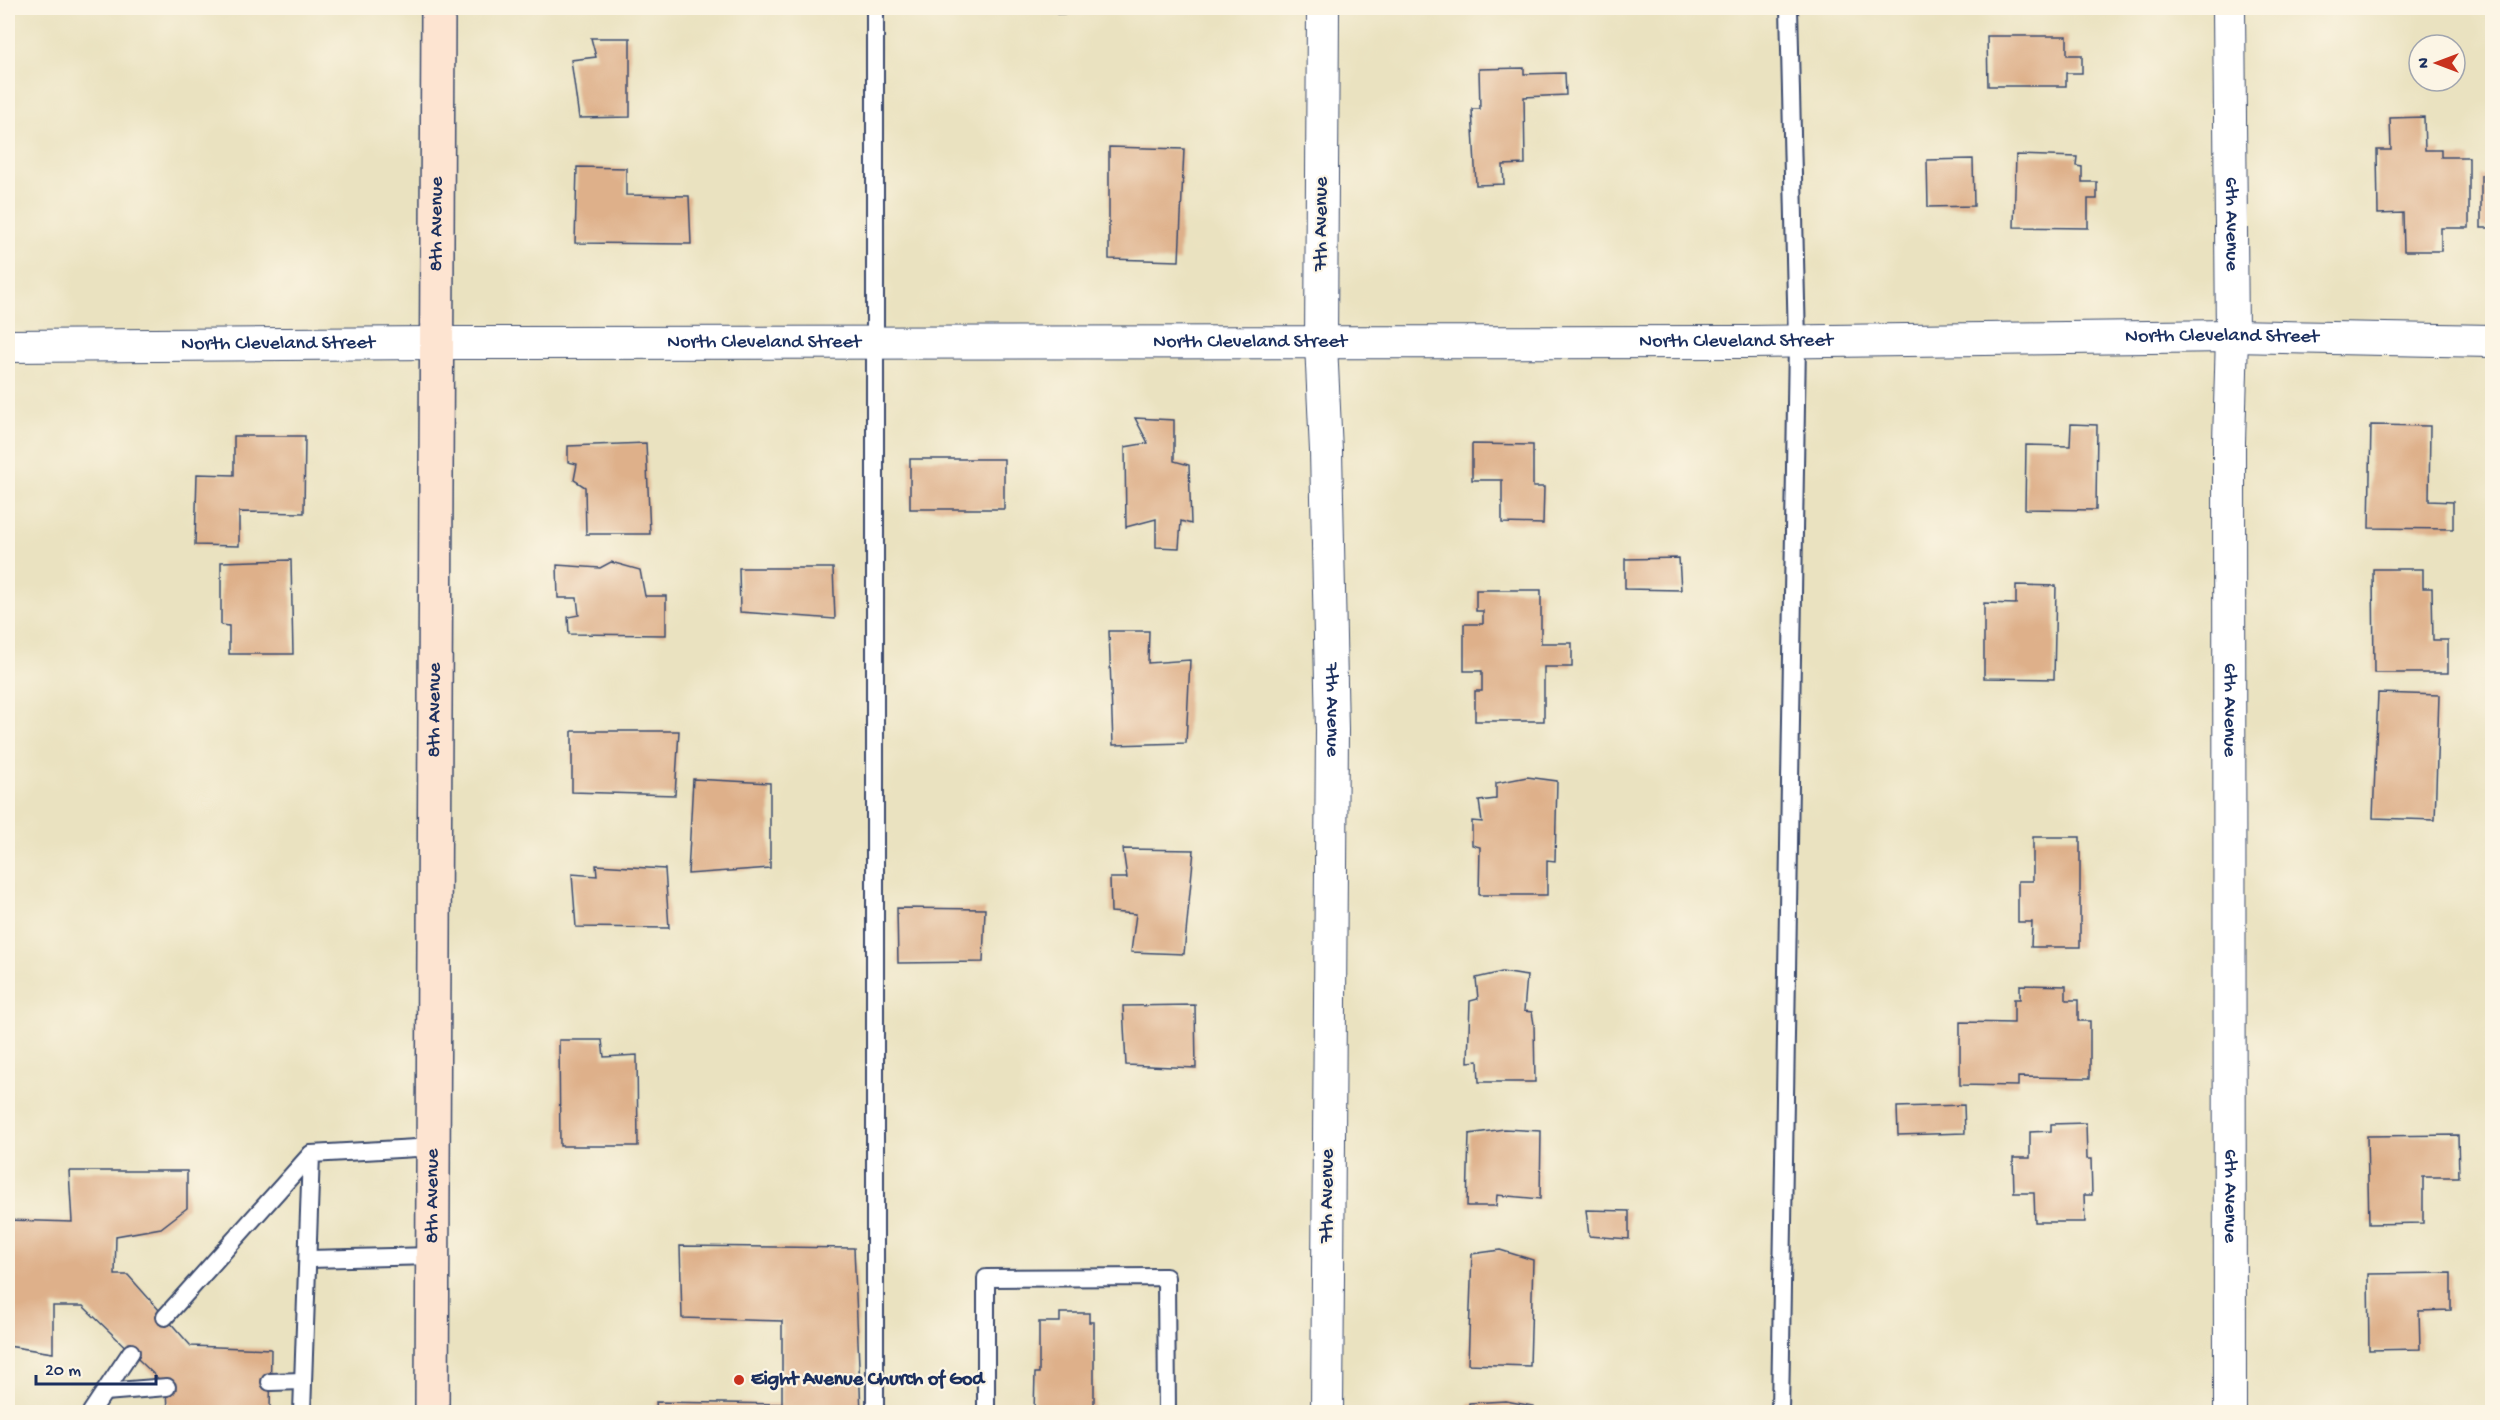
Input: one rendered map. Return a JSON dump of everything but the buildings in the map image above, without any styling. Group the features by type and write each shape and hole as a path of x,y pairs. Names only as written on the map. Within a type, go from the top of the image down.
{"street":[{"name":"8th Avenue","path":"432,1413 438,8"},
{"name":"7th Avenue","path":"1323,8 1321,344 1326,451 1332,730 1327,1413"},
{"name":"6th Avenue","path":"2229,8 2232,336 2229,442 2230,1413"},
{"name":"North Cleveland Street","path":"8,346 436,343 1797,342 2232,336 2493,341"}],"lane":[{"path":"875,8 875,1413"},
{"path":"1780,1413 1797,342 1789,8"},
{"path":"165,1317 311,1154 434,1147"},
{"path":"302,1413 311,1154"},
{"path":"308,1259 433,1256"},
{"path":"986,1413 986,1278 1166,1277 1167,1413"},
{"path":"91,1413 131,1352"},
{"path":"270,1382 303,1381"},
{"path":"105,1392 166,1387"}],"place":[{"name":"Eight Avenue Church of God","path":"739,1380"}]}
